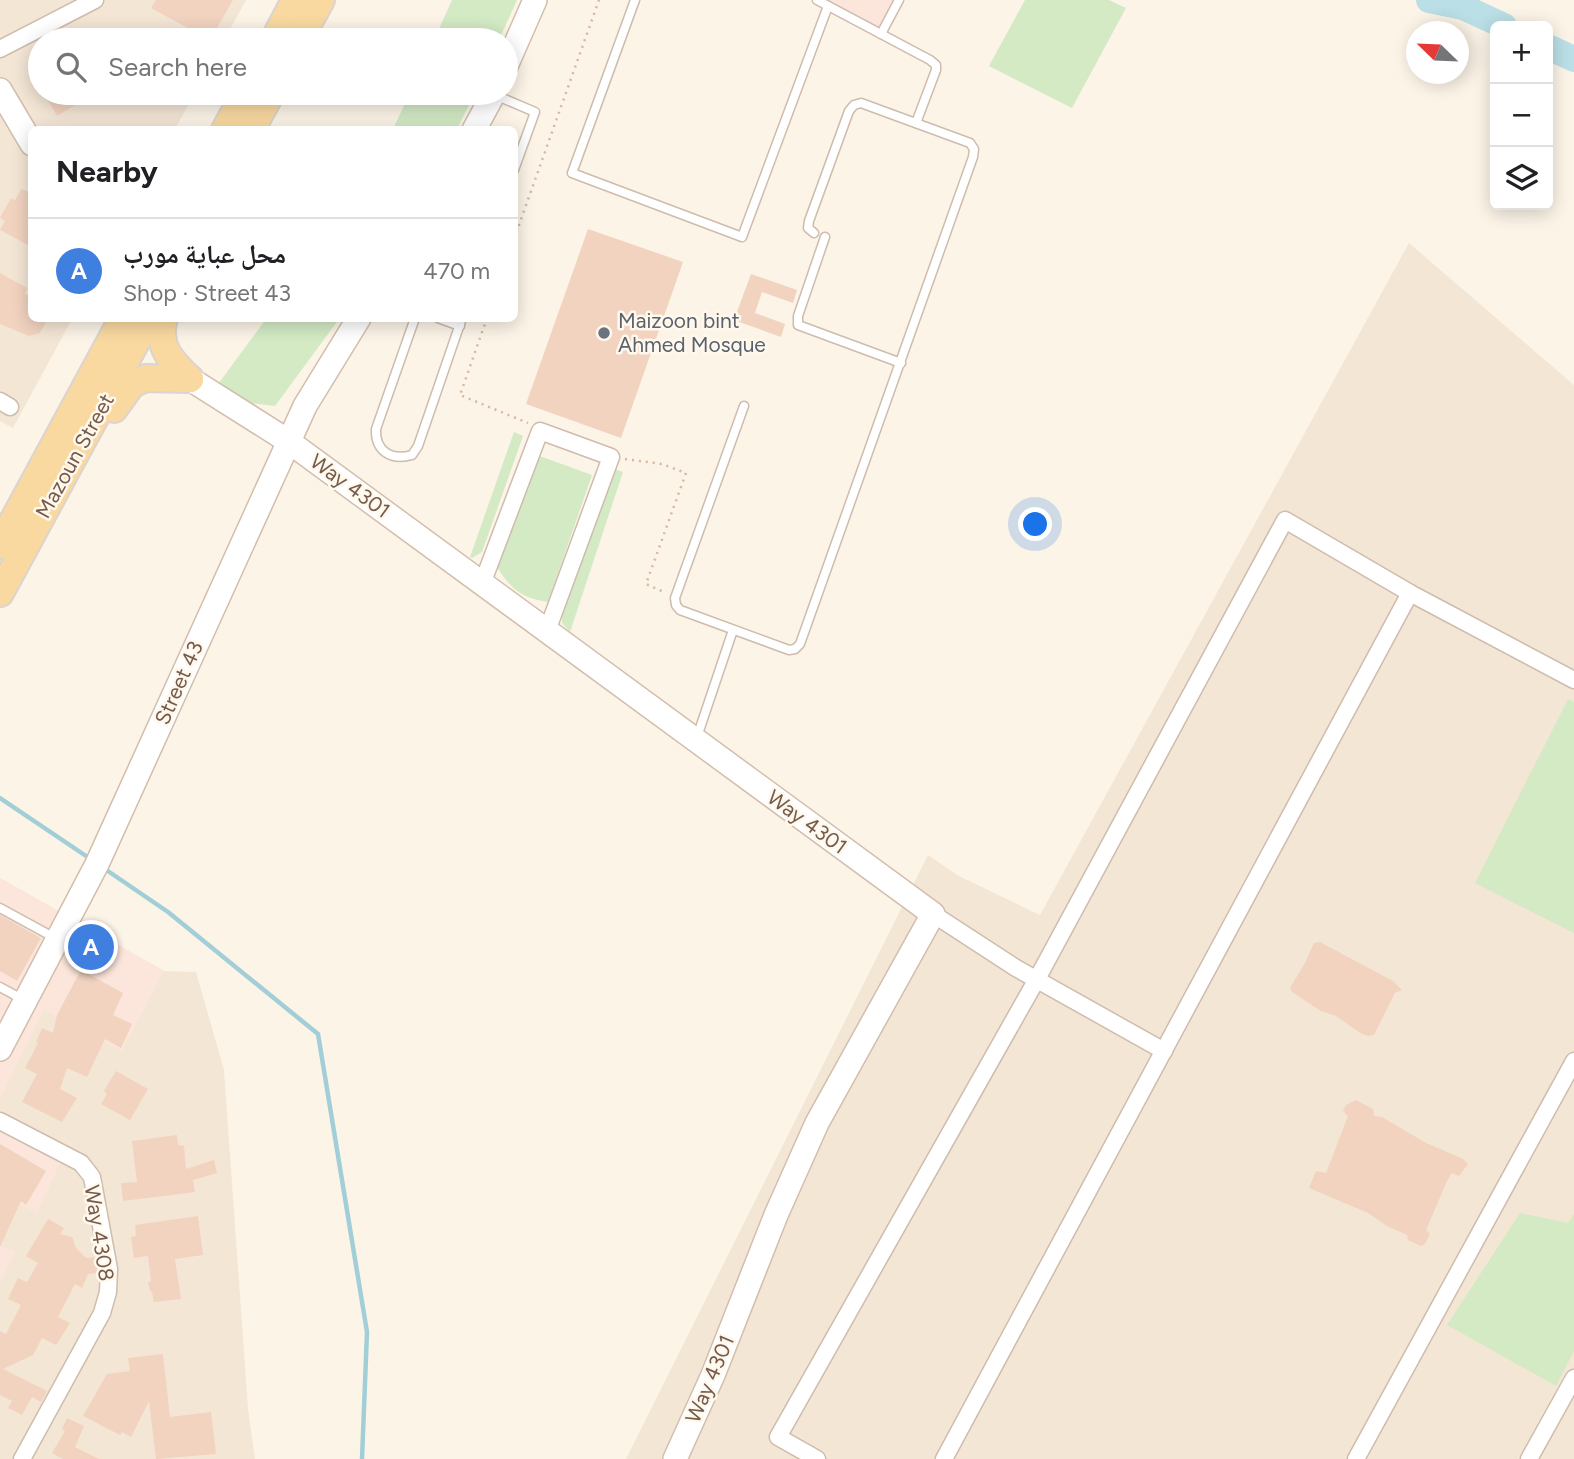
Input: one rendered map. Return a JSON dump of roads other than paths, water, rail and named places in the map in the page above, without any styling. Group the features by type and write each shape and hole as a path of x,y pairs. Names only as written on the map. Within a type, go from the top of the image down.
{"main road":[{"path":"280,28 295,0"},
{"path":"306,28 321,0"},
{"path":"227,126 239,105"},
{"path":"253,126 265,105"},
{"name":"Mazoun Street","path":"0,545 121,322"},
{"name":"Mazoun Street","path":"0,593 147,322"},
{"path":"163,322 163,346 171,361 190,379"},
{"path":"41,518 132,384 146,378 190,379"}],"street":[{"path":"41,28 95,0"},
{"path":"518,39 535,0"},
{"path":"0,49 28,35"},
{"path":"0,90 28,137"},
{"path":"222,126 237,105"},
{"path":"476,126 487,105"},
{"name":"Street 43","path":"0,1049 97,864 305,406 357,322"},
{"name":"Way 4301","path":"190,379 288,441 933,914 817,1124 776,1214 713,1375 675,1459"},
{"path":"482,584 540,431 611,457 547,631"},
{"path":"817,1459 778,1437 1037,979 1285,520 1410,593 1574,680"},
{"path":"944,1459 1410,593"},
{"path":"933,914 1037,979 1164,1051"},
{"path":"1356,1459 1574,1061"},
{"name":"Way 4308","path":"0,1121 80,1163 92,1177 109,1269 108,1292 102,1313 22,1459"},
{"path":"1529,1459 1574,1378"}],"lane":[{"path":"635,0 572,173 742,237 828,6"},
{"path":"817,0 936,65 916,123"},
{"path":"881,34 899,0"},
{"path":"744,406 676,597 676,605 680,610 733,630 789,650 795,649 800,644 901,363 974,149 970,143 916,123 861,103 854,105 849,111 808,221 808,228 814,233"},
{"path":"518,105 536,113 518,160"},
{"path":"825,237 798,316 798,325 901,363"},
{"path":"414,322 376,429 376,440 383,451 402,458 412,455 418,446 461,322"},
{"path":"696,740 733,630"},
{"path":"0,908 58,939"},
{"path":"0,987 26,1001"}],"waterway":[{"path":"1429,0 1463,7 1493,21"},
{"path":"1553,49 1574,59"},
{"path":"0,798 92,860"},
{"path":"102,867 168,912 318,1034 367,1332 362,1459"}],"place":[{"name":"Maizoon bint Ahmed Mosque","path":"604,333"},
{"name":"محل عباية مورب","path":"91,947"}]}
